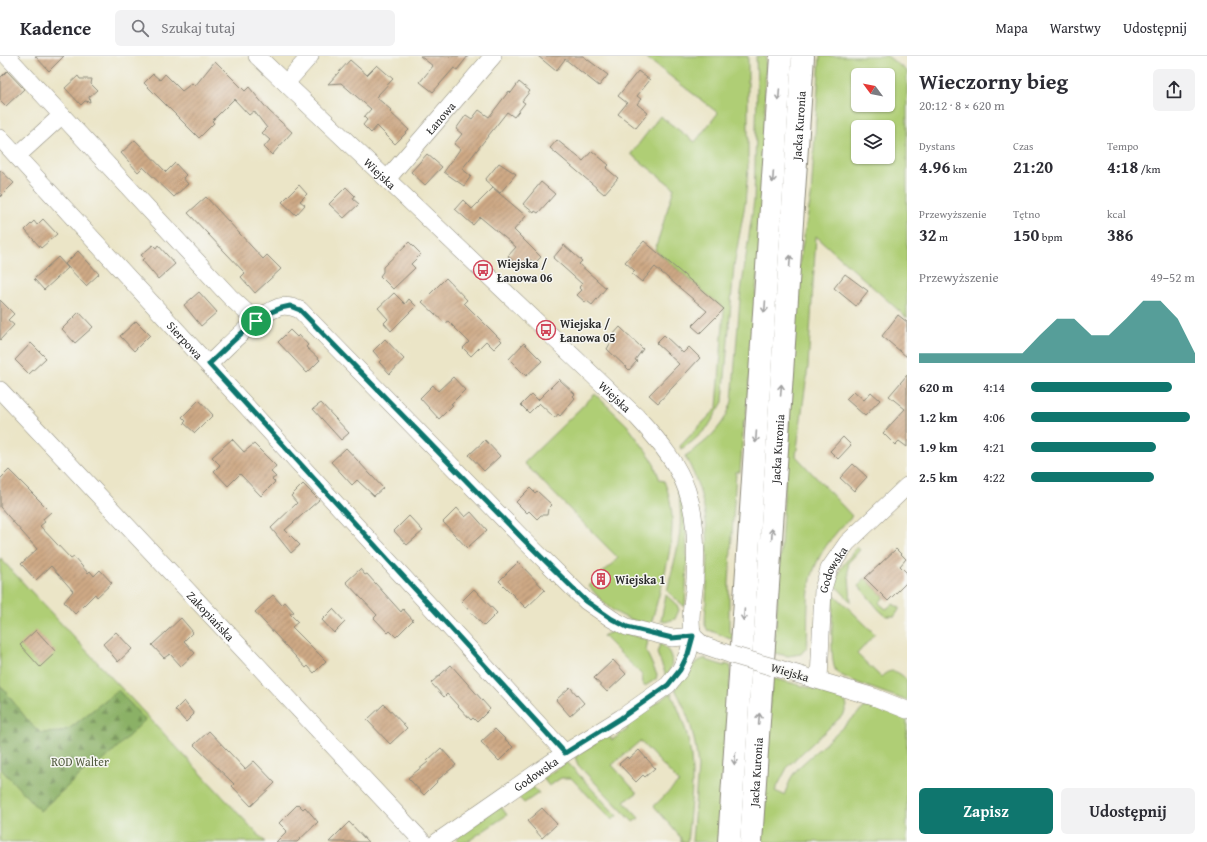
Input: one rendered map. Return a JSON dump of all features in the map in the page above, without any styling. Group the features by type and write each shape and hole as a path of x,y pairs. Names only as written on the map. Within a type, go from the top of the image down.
{"main road":[{"name":"Jacka Kuronia","path":"729,842 781,56"},
{"name":"Jacka Kuronia","path":"751,842 804,56"}],"street":[{"path":"7,56 230,297 256,321"},
{"name":"Wiejska","path":"257,56 637,417 672,458 689,494 696,531 693,636 703,645 874,697 907,710"},
{"path":"286,83 310,56"},
{"name":"Łanowa","path":"387,179 493,56"},
{"path":"17,156 62,115"},
{"name":"Sierpowa","path":"0,138 565,753"},
{"path":"209,364 256,321 279,307 290,306 300,310 524,540 586,601 612,619 627,627 672,638 693,636"},
{"name":"Zakopiańska","path":"0,390 422,842"},
{"name":"Godowska","path":"819,680 823,589 829,569 846,544 907,486"},
{"name":"Godowska","path":"437,842 565,753 621,718 668,685 680,670 688,654 693,636"}],"green space":[{"path":"644,56 748,56 748,169 745,204 734,266 723,402 708,427 692,442 681,449 680,446 717,408 724,309 655,250 674,188 631,154 660,116 695,142 718,113"},
{"path":"756,56 766,56 763,201 746,420 744,420 740,472 736,472 729,583 729,632 733,634 733,640 709,630 708,631 705,625 708,559 705,518 695,477 685,456 714,433 720,426 732,401 740,299 754,200 757,91"},
{"path":"820,56 887,56 907,71 907,318 816,236 808,367 796,456 852,516 826,545 815,566 809,590 807,647 801,654 788,656 774,653 799,264 811,197"},
{"path":"595,394 627,425 652,459 660,480 664,481 670,499 672,535 665,571 651,625 623,616 609,608 589,586 618,558 524,463"},
{"path":"675,480 684,511 686,527 687,559 685,607 667,591 677,549 680,523 679,495"},
{"path":"857,547 860,550 848,563 851,602 835,585 841,568"},
{"name":"ROD Walter","path":"0,558 265,842 0,842"},
{"path":"865,578 884,597 879,603 886,609 893,604 900,608 895,616 886,616 859,586"},
{"path":"666,595 677,605 679,610 675,619 665,622 661,620"},
{"path":"836,596 875,634 857,654 881,677 888,672 894,671 904,677 907,680 907,701 848,679 836,671 834,666 832,636 833,597"},
{"path":"615,630 648,640 646,651 657,675 656,679 645,686 643,685 642,675 603,636"},
{"path":"660,644 668,651 672,660 672,664 665,678 665,673 657,653"},
{"path":"706,658 706,660 725,666 725,664 731,666 720,842 692,842 698,768 697,757 694,737 688,717 675,689 692,666"},
{"path":"772,678 838,695 844,698 847,706 844,714 788,766 775,791 784,795 792,776 799,767 865,707 874,705 907,719 907,842 762,842 766,793 762,792"},
{"path":"0,685 30,723 41,733 60,732 70,728 118,690 145,720 97,767 90,766 40,811 0,768"},
{"path":"671,693 680,713 686,732 692,766 691,801 687,842 681,842 681,838 654,806 679,782 640,741 612,765 637,793 624,802 639,818 633,822 578,765 575,757 608,734 612,740 628,729 625,725"},
{"path":"567,762 617,816 612,820 571,778 561,778 549,786 543,778"},
{"path":"533,787 539,793 524,803 516,795"},
{"path":"499,804 507,815 467,842 458,842 457,837"}],"building":[{"path":"35,56 64,56 49,71"},
{"path":"420,56 468,56 457,70 454,68 433,92 420,82 433,66"},
{"path":"538,56 583,56 608,75 599,86 565,59 556,71"},
{"path":"350,60 367,75 377,65 393,79 376,97 391,110 390,112 409,130 395,144 377,126 371,133 363,125 367,120 364,117 371,109 341,83 328,84"},
{"path":"215,61 245,91 249,87 269,111 292,132 272,155 264,147 270,140 262,133 267,128 254,111 249,115 234,99 212,121 214,123 199,138 144,83 153,74 160,80 165,74 182,91 192,83 195,86"},
{"path":"7,71 24,89 6,106 0,100 0,78"},
{"path":"638,71 650,80 637,96 641,99 637,104 648,113 636,128 618,114 627,103 618,96"},
{"path":"78,76 80,79 92,79 91,84 97,90 89,97 90,102 85,101 81,105 65,88"},
{"path":"519,82 530,91 522,101 525,103 514,117 507,112 462,169 471,176 464,186 444,172 460,149 454,144 462,134 456,129 466,115 472,119 479,110 489,117 509,91 511,93"},
{"path":"135,140 166,172 175,163 186,175 183,178 188,184 174,197 143,167 138,172 121,153"},
{"path":"557,140 583,161 592,151 609,165 606,168 618,178 604,194 550,148"},
{"path":"427,154 442,167 425,185 411,172"},
{"path":"499,163 516,174 500,193 485,180"},
{"path":"0,170 14,183 0,197"},
{"path":"541,182 555,194 538,213 535,211 534,213 523,204"},
{"path":"299,185 307,194 300,201 305,205 296,215 282,202"},
{"path":"346,187 355,196 353,199 359,204 344,218 329,204"},
{"path":"493,188 526,216 514,230 541,257 535,263 531,260 522,269 508,256 516,247 480,217 473,225 455,209 463,200 472,209"},
{"path":"206,197 263,259 267,255 281,269 255,293 241,277 245,273 188,213"},
{"path":"43,219 57,234 41,248 25,230 34,221 37,225"},
{"path":"644,241 724,309 700,333 692,326 707,311 655,267 642,282 632,274 635,271 625,262"},
{"path":"409,242 421,254 411,264 415,268 393,289 380,276 383,272 383,267"},
{"path":"153,245 156,248 158,245 175,264 158,279 142,260 144,258 141,255"},
{"path":"564,245 582,261 579,264 606,288 592,305 587,301 585,302 577,295 582,290 579,287 582,284 553,258"},
{"path":"78,251 99,274 86,286 65,264"},
{"path":"58,257 68,268 44,290 34,279"},
{"path":"845,274 868,291 856,306 834,288"},
{"path":"446,278 467,300 464,303 502,341 494,349 486,341 471,356 463,348 469,342 448,321 446,324 422,302"},
{"path":"199,292 217,312 201,326 184,305"},
{"path":"394,293 405,304 409,299 416,306 391,331 384,323 388,319 378,308"},
{"path":"0,300 14,314 8,320 14,325 0,340"},
{"path":"79,312 93,327 75,343 62,329"},
{"path":"898,315 907,322 907,357 882,336"},
{"path":"136,321 150,335 134,351 120,336"},
{"path":"620,327 643,349 635,360 637,361 629,370 607,349 614,337 612,336"},
{"path":"290,330 297,337 299,335 308,345 306,347 320,360 307,373 278,342"},
{"path":"664,335 683,353 689,347 700,358 658,403 649,395 679,364 656,343"},
{"path":"385,339 404,359 390,374 379,362 381,360 373,351"},
{"path":"31,343 46,358 29,374 15,360"},
{"path":"524,343 542,361 526,376 509,359"},
{"path":"907,375 907,447 899,441 895,445 883,433 905,409 889,396"},
{"path":"453,377 465,390 439,419 420,398 433,385 438,391"},
{"path":"559,379 575,394 573,396 575,398 560,416 558,414 555,418 539,403 529,413 521,405 532,394 538,400"},
{"path":"854,391 864,400 871,392 880,400 865,416 846,399"},
{"path":"199,400 213,415 195,433 184,423 186,421 182,417"},
{"path":"321,403 349,433 341,440 313,409"},
{"path":"843,437 851,445 838,459 830,451"},
{"path":"232,439 244,452 254,444 276,466 271,472 276,477 272,479 275,482 261,496 240,474 228,486 214,471 220,465 212,457"},
{"path":"485,440 500,456 484,471 469,455"},
{"path":"346,448 383,488 374,496 357,480 352,485 331,462"},
{"path":"853,464 867,477 854,491 840,478"},
{"path":"9,470 51,512 43,519 45,522 40,526 71,559 74,557 88,573 90,571 94,576 100,570 112,583 97,597 95,594 75,614 64,602 73,591 51,566 36,580 21,564 37,549 0,507 0,479"},
{"path":"303,484 319,500 285,530 300,545 291,553 271,528 297,503 291,496"},
{"path":"530,488 535,493 537,491 552,505 548,509 547,515 541,515 537,519 529,511 527,513 516,502"},
{"path":"457,508 465,517 471,512 487,530 467,548 443,522"},
{"path":"409,516 423,531 407,545 394,531"},
{"path":"896,549 906,559 900,566 907,573 907,582 888,601 865,578"},
{"path":"518,562 545,590 526,608 499,581"},
{"path":"360,569 365,575 367,574 401,612 403,609 413,620 396,637 390,631 388,633 374,618 377,615 346,582"},
{"path":"474,589 497,613 484,626 461,602"},
{"path":"273,595 282,605 285,602 294,612 290,614 298,622 292,627 326,661 314,673 308,666 306,668 255,612"},
{"path":"333,609 345,622 334,633 322,620"},
{"path":"181,618 193,632 184,641 195,653 181,666 170,654 164,658 152,645"},
{"path":"36,630 56,652 40,667 20,645"},
{"path":"116,632 132,649 118,662 103,644"},
{"path":"613,660 626,674 607,692 594,678"},
{"path":"451,665 490,709 477,722 473,718 471,720 447,694 444,697 431,683"},
{"path":"570,687 584,703 570,716 556,700"},
{"path":"184,701 194,714 186,722 175,710"},
{"path":"384,704 407,728 390,744 367,720"},
{"path":"495,729 513,747 499,761 481,742"},
{"path":"209,731 245,769 254,761 275,783 251,806 232,786 234,784 194,745"},
{"path":"441,748 456,765 436,781 437,782 424,795 408,778 428,762 427,761"},
{"path":"639,750 655,768 645,777 643,775 636,782 619,764 627,757 629,759"},
{"path":"298,804 303,809 305,807 318,822 297,842 276,842 287,831 279,823"},
{"path":"542,808 557,824 542,838 527,821"},
{"path":"349,822 368,842 329,842"}],"place":[{"name":"Wiejska / Łanowa 06","path":"483,270"},
{"name":"Wiejska / Łanowa 05","path":"546,330"},
{"name":"Wiejska 1","path":"601,579"}],"route":[{"path":"290,306 300,310 524,540 586,601 612,619 627,627 672,638 693,636 688,654 680,670 672,681 659,692 621,718 565,753 209,364 256,321 279,307 290,306"}]}
